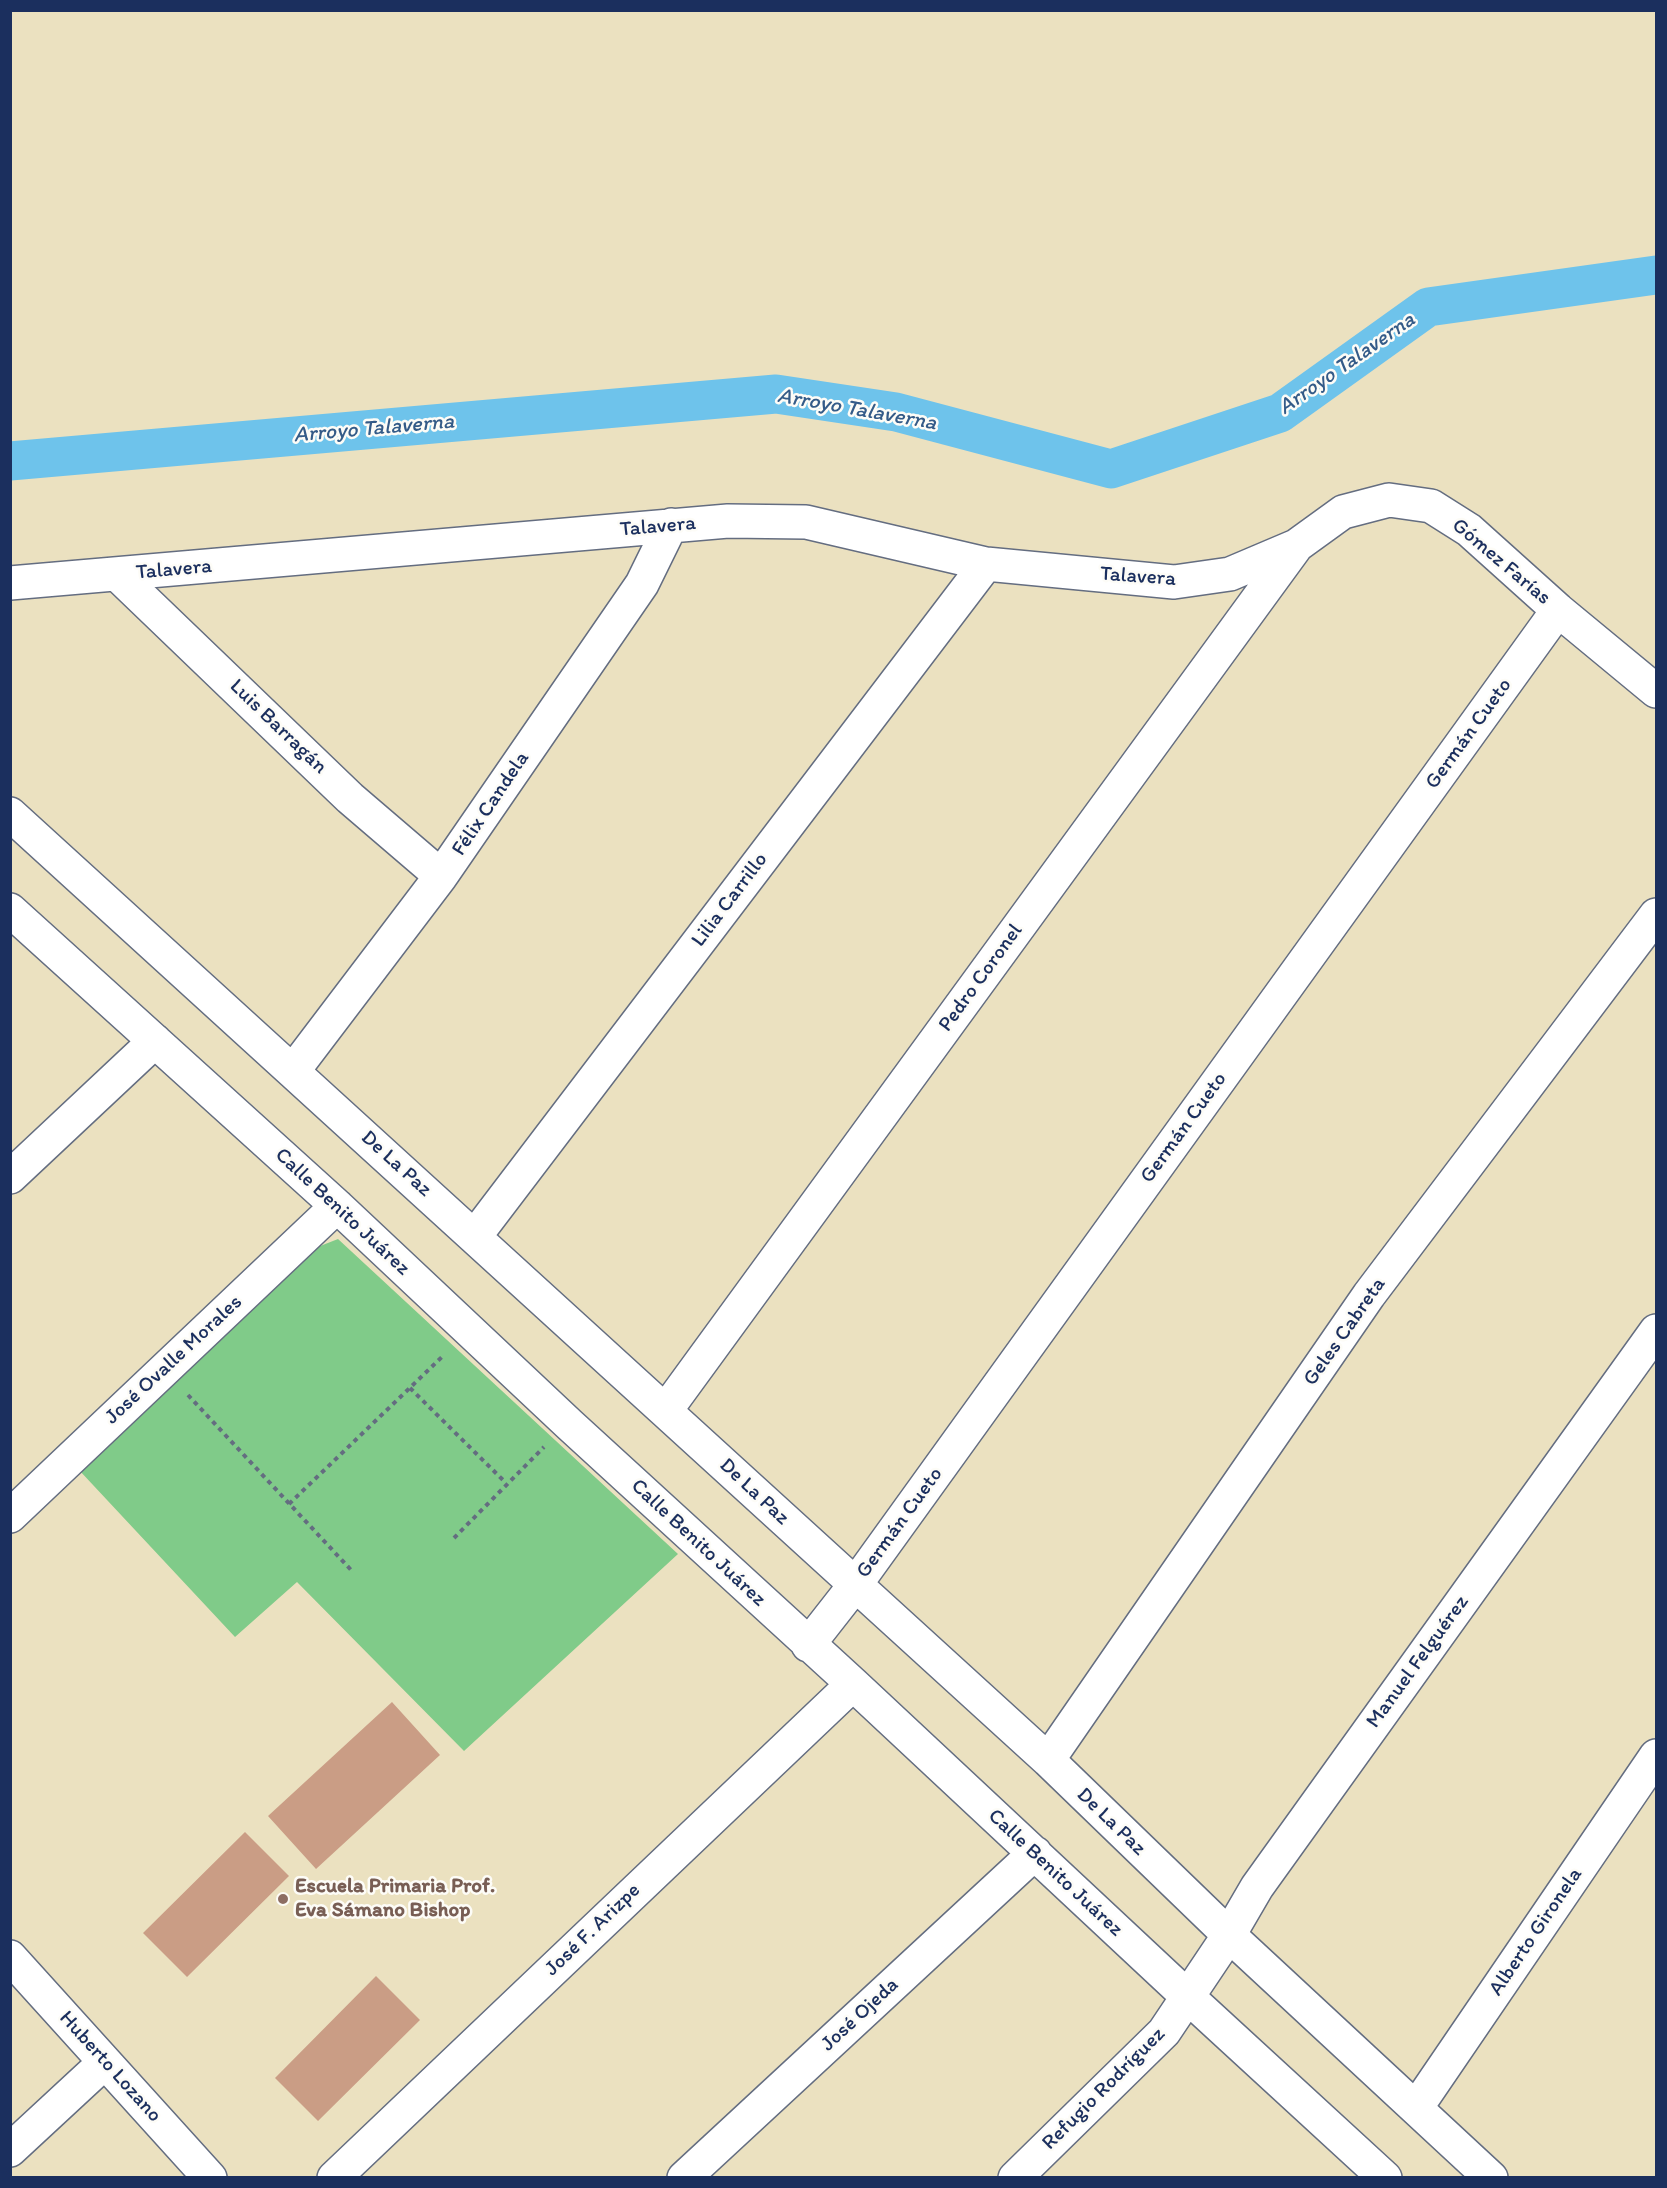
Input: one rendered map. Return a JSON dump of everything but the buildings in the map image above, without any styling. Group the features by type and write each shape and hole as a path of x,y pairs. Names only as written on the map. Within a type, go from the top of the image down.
{"street":[{"name":"Gómez Farías","path":"1296,546 1343,512 1389,500 1431,507 1468,530 1558,610 1656,692"},
{"name":"Talavera","path":"10,583 728,521 806,522 986,564 1174,582 1230,574 1296,546"},
{"name":"Félix Candela","path":"293,1071 441,876 642,584 671,525"},
{"name":"Pedro Coronel","path":"666,1410 1296,546"},
{"name":"Lilia Carrillo","path":"475,1236 986,564"},
{"name":"Luis Barragán","path":"118,575 350,798 441,876"},
{"name":"Germán Cueto","path":"808,1645 855,1585 1558,610"},
{"name":"De La Paz","path":"10,814 666,1410 1048,1761 1229,1935 1491,2178"},
{"name":"Calle Benito Juárez","path":"10,910 337,1206 1380,2176"},
{"name":"Geles Cabreta","path":"1048,1761 1369,1295 1656,915"},
{"path":"10,1177 155,1041"},
{"name":"José Ovalle Morales","path":"10,1516 337,1206"},
{"name":"Manuel Felguérez","path":"1188,1997 1257,1887 1656,1331"},
{"name":"José F. Arizpe","path":"334,2178 853,1684"},
{"name":"Alberto Gironela","path":"1416,2108 1656,1756"},
{"name":"José Ojeda","path":"684,2178 1035,1853"},
{"name":"Huberto Lozano","path":"10,1957 210,2178"},
{"name":"Refugio Rodríguez","path":"1015,2178 1164,2032 1188,1997"},
{"path":"10,2150 105,2062"}],"path":[{"path":"289,1504 446,1353"},
{"path":"181,1388 352,1571"},
{"path":"410,1388 505,1482"},
{"path":"454,1538 544,1446"}],"green space":[{"path":"338,1239 678,1554 464,1751 297,1582 235,1637 79,1470 305,1252"}],"waterway":[{"name":"Arroyo Talaverna","path":"10,461 776,394 896,412 1111,469 1280,413 1428,307 1656,275"}],"place":[{"name":"Escuela Primaria Prof. Eva Sámano Bishop","path":"283,1899"}]}
